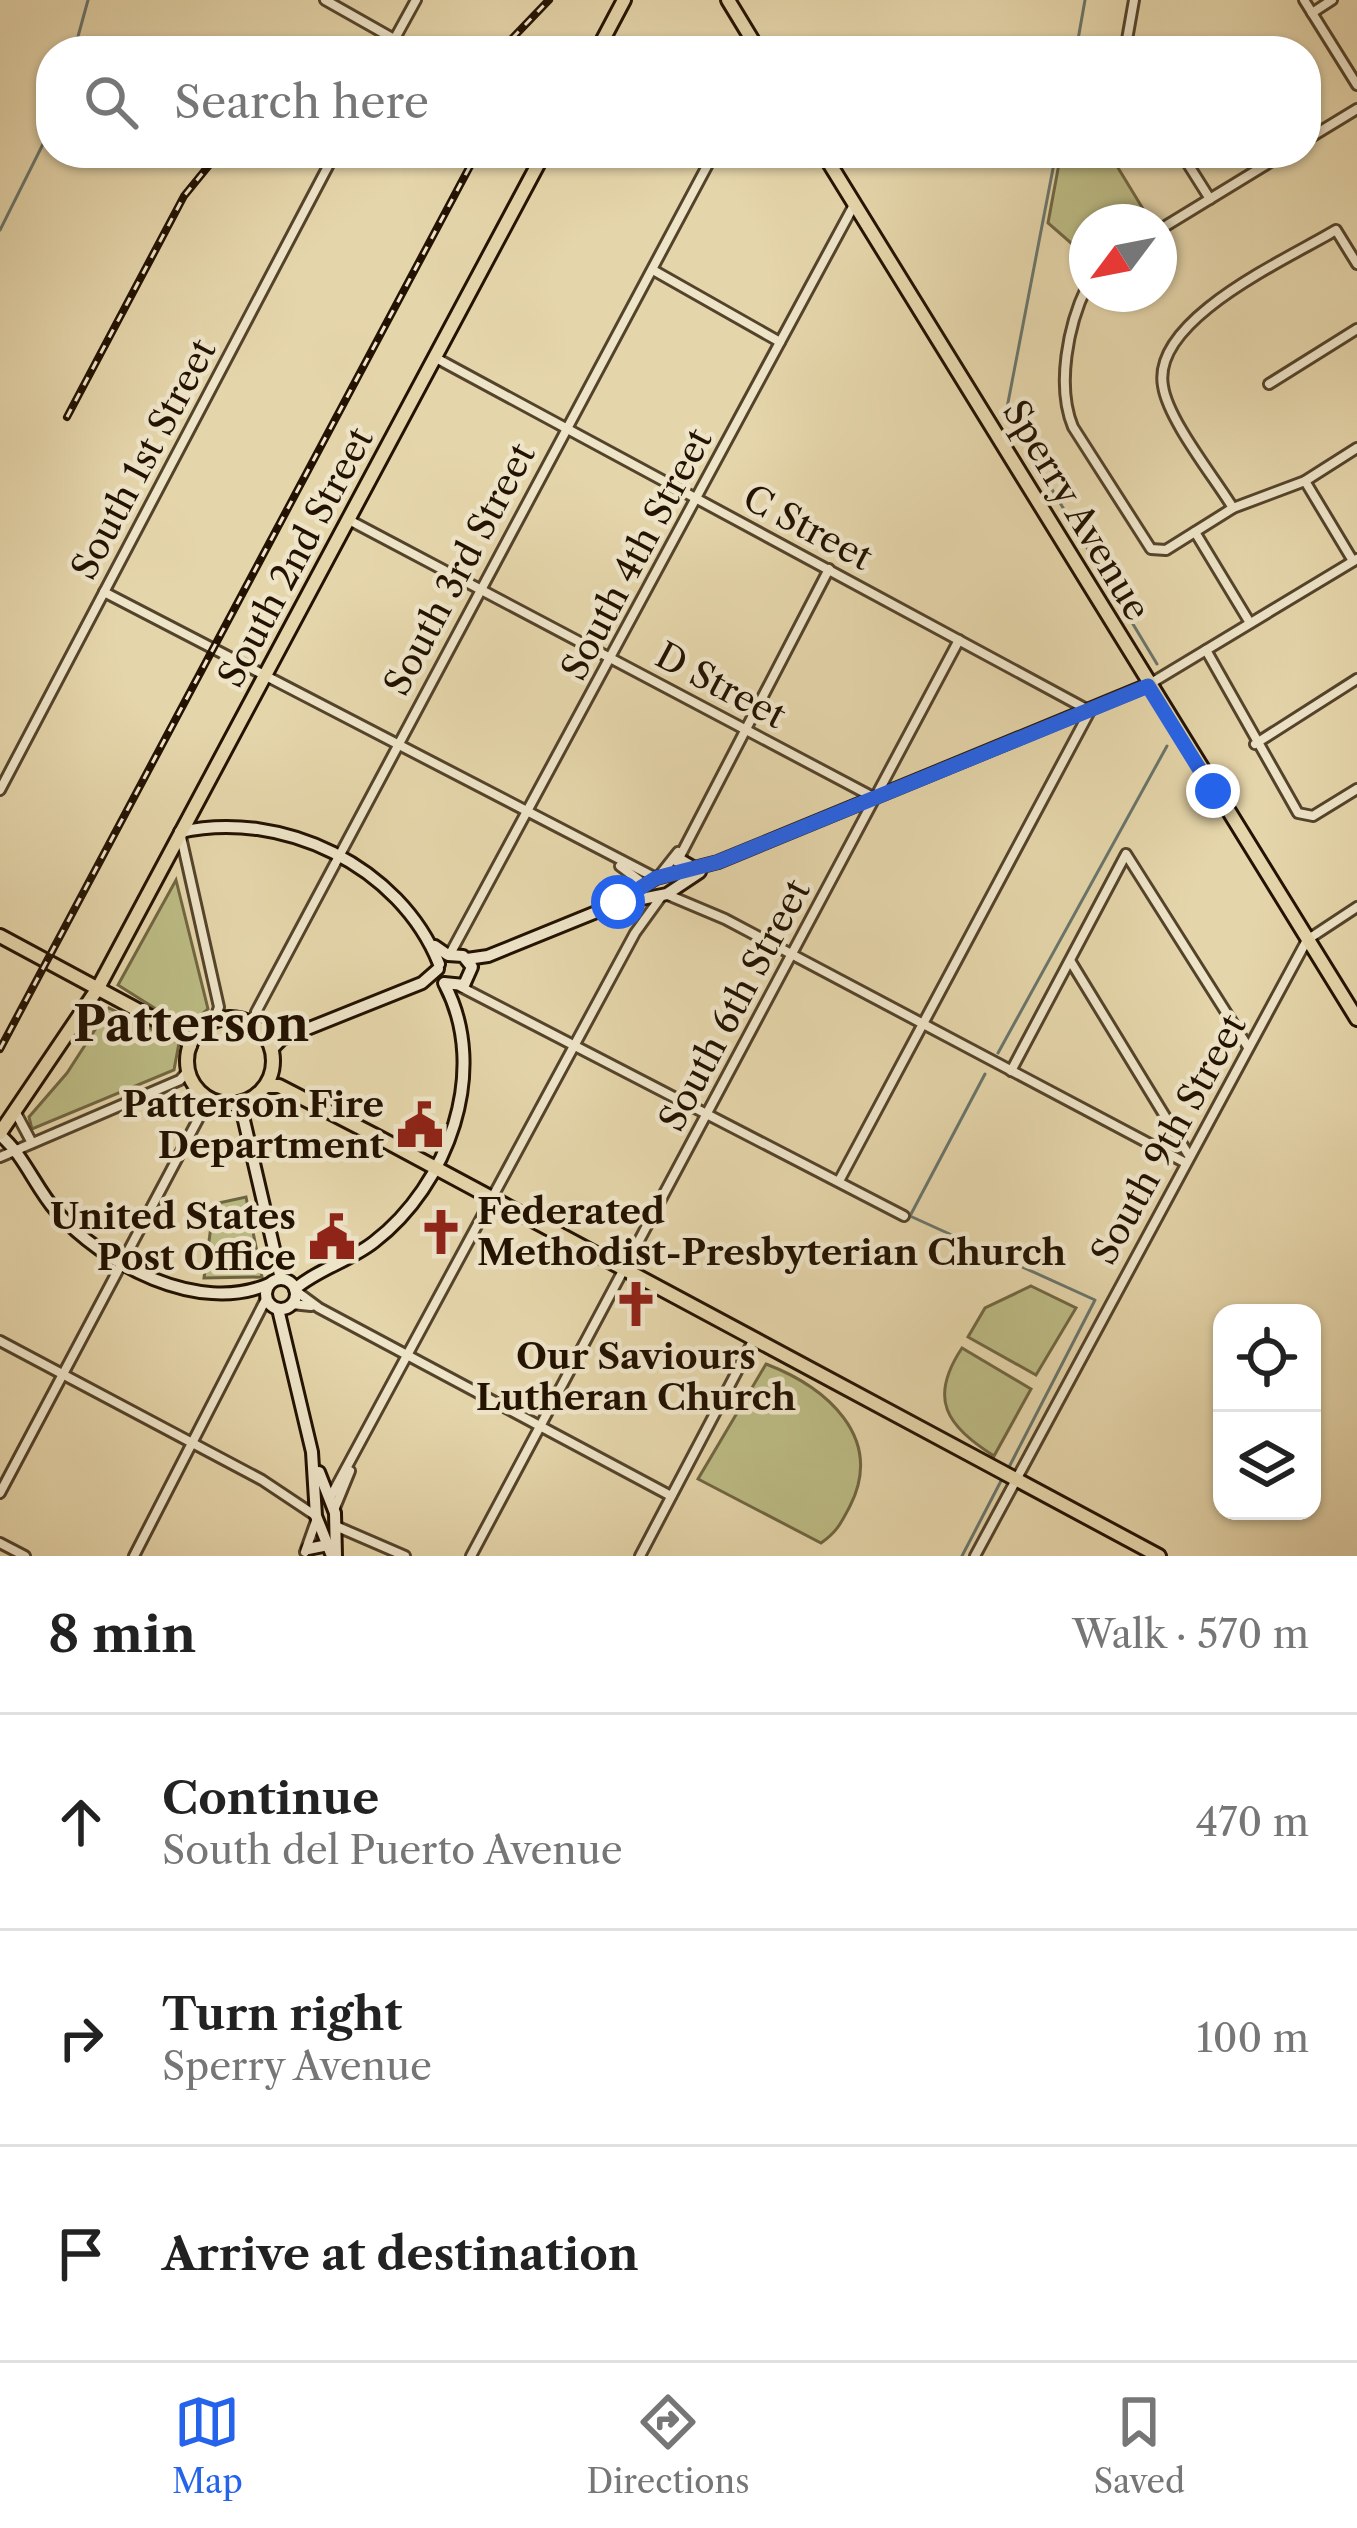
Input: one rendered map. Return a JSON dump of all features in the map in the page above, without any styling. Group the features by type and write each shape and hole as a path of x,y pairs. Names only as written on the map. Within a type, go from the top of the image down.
{"main road":[{"path":"605,36 624,0"},
{"path":"728,0 750,36"},
{"name":"South 2nd Street","path":"0,1134 98,988 536,168"},
{"name":"Sperry Avenue","path":"833,168 1357,1019"},
{"path":"0,936 190,1038"},
{"path":"272,1082 242,1107 208,1102 187,1078 190,1038 216,1014 258,1029 272,1082 1159,1556"}],"street":[{"path":"326,0 389,36"},
{"path":"396,36 416,0"},
{"path":"1128,36 1134,0"},
{"path":"1304,0 1357,85"},
{"path":"1312,13 1332,0"},
{"path":"1321,131 1357,109"},
{"name":"South 1st Street","path":"0,790 327,168"},
{"name":"South 3rd Street","path":"258,1029 339,855 479,586 706,168"},
{"path":"1190,168 1210,200"},
{"path":"1177,219 1261,168"},
{"name":"South 4th Street","path":"455,970 467,930 855,203"},
{"path":"1233,508 1166,398 1162,374 1169,351 1196,316 1336,230 1357,264"},
{"path":"653,270 780,342"},
{"path":"1080,312 1068,358 1066,406 1122,506 1146,544 1157,551 1233,508 1305,481 1357,448"},
{"path":"1269,384 1357,329"},
{"name":"C Street","path":"436,358 1090,711"},
{"path":"258,1029 422,983 1148,686 1355,560 1305,481"},
{"name":"D Street","path":"349,520 876,798"},
{"path":"1195,532 1250,623"},
{"path":"312,1452 322,1481 326,1514 332,1552 306,1553 326,1514 409,1356 829,568"},
{"path":"104,592 1011,1071 1186,1158"},
{"name":"South 6th Street","path":"471,1556 958,640"},
{"path":"1206,650 1255,744 1304,817 1357,789"},
{"path":"1255,744 1357,679"},
{"path":"839,1181 1090,711"},
{"path":"216,1014 180,832 263,830 339,855 391,892 455,970 486,996 904,1216"},
{"path":"635,933 642,911 679,860 688,836"},
{"path":"1011,1071 1126,854 1248,1047"},
{"path":"679,860 700,868"},
{"path":"661,886 718,862"},
{"path":"612,906 634,904 642,911"},
{"name":"South 9th Street","path":"974,1556 1307,940 1357,908"},
{"path":"1070,960 1186,1158"},
{"path":"134,1556 258,1324 281,1294 387,1232 436,1168 461,1091 455,970"},
{"path":"0,1157 187,1078"},
{"path":"0,1493 208,1102"},
{"path":"242,1107 326,1514"},
{"path":"16,1110 32,1143"},
{"path":"0,1134 63,1219 122,1264 182,1286 281,1294 319,1308 671,1496"},
{"path":"640,1556 755,1338"},
{"path":"0,1341 405,1556"},
{"path":"326,1514 350,1469"},
{"path":"322,1481 340,1481"},
{"path":"0,1543 25,1556"}],"shaded area":[{"path":"1058,168 1118,168 1140,204 1069,204 1069,241 1048,223"},
{"path":"176,880 208,1009 186,1028 118,985"},
{"path":"109,1008 179,1043 174,1070 32,1129 29,1117 67,1073"},
{"path":"246,1197 262,1277 204,1278 214,1204"},
{"path":"1031,1286 1076,1308 1036,1375 968,1337 985,1308"},
{"path":"962,1348 1031,1389 994,1456 964,1433 947,1410 946,1382"},
{"path":"766,1364 828,1401 855,1437 859,1481 841,1522 821,1543 698,1479"}],"waterway":[{"path":"78,36 88,0"},
{"path":"1079,36 1085,0"},
{"path":"0,230 36,158"},
{"path":"1053,168 1006,413 1157,664"},
{"path":"998,1053 1167,746"},
{"path":"985,1074 910,1216 1095,1300 1007,1471"},
{"path":"962,1556 1002,1479"}],"railway":[{"path":"514,36 549,0"},
{"path":"67,417 184,196 207,168"},
{"path":"0,1049 469,168"}],"place":[{"name":"Patterson Fire Department","path":"420,1125"},
{"name":"Federated Methodist-Presbyterian Church","path":"441,1232"},
{"name":"United States Post Office","path":"332,1237"},
{"name":"Our Saviours Lutheran Church","path":"636,1304"}],"district":[{"name":"Patterson","path":"191,1023"}],"route":[{"path":"618,902 656,878 718,862 1148,686 1213,791"}]}
